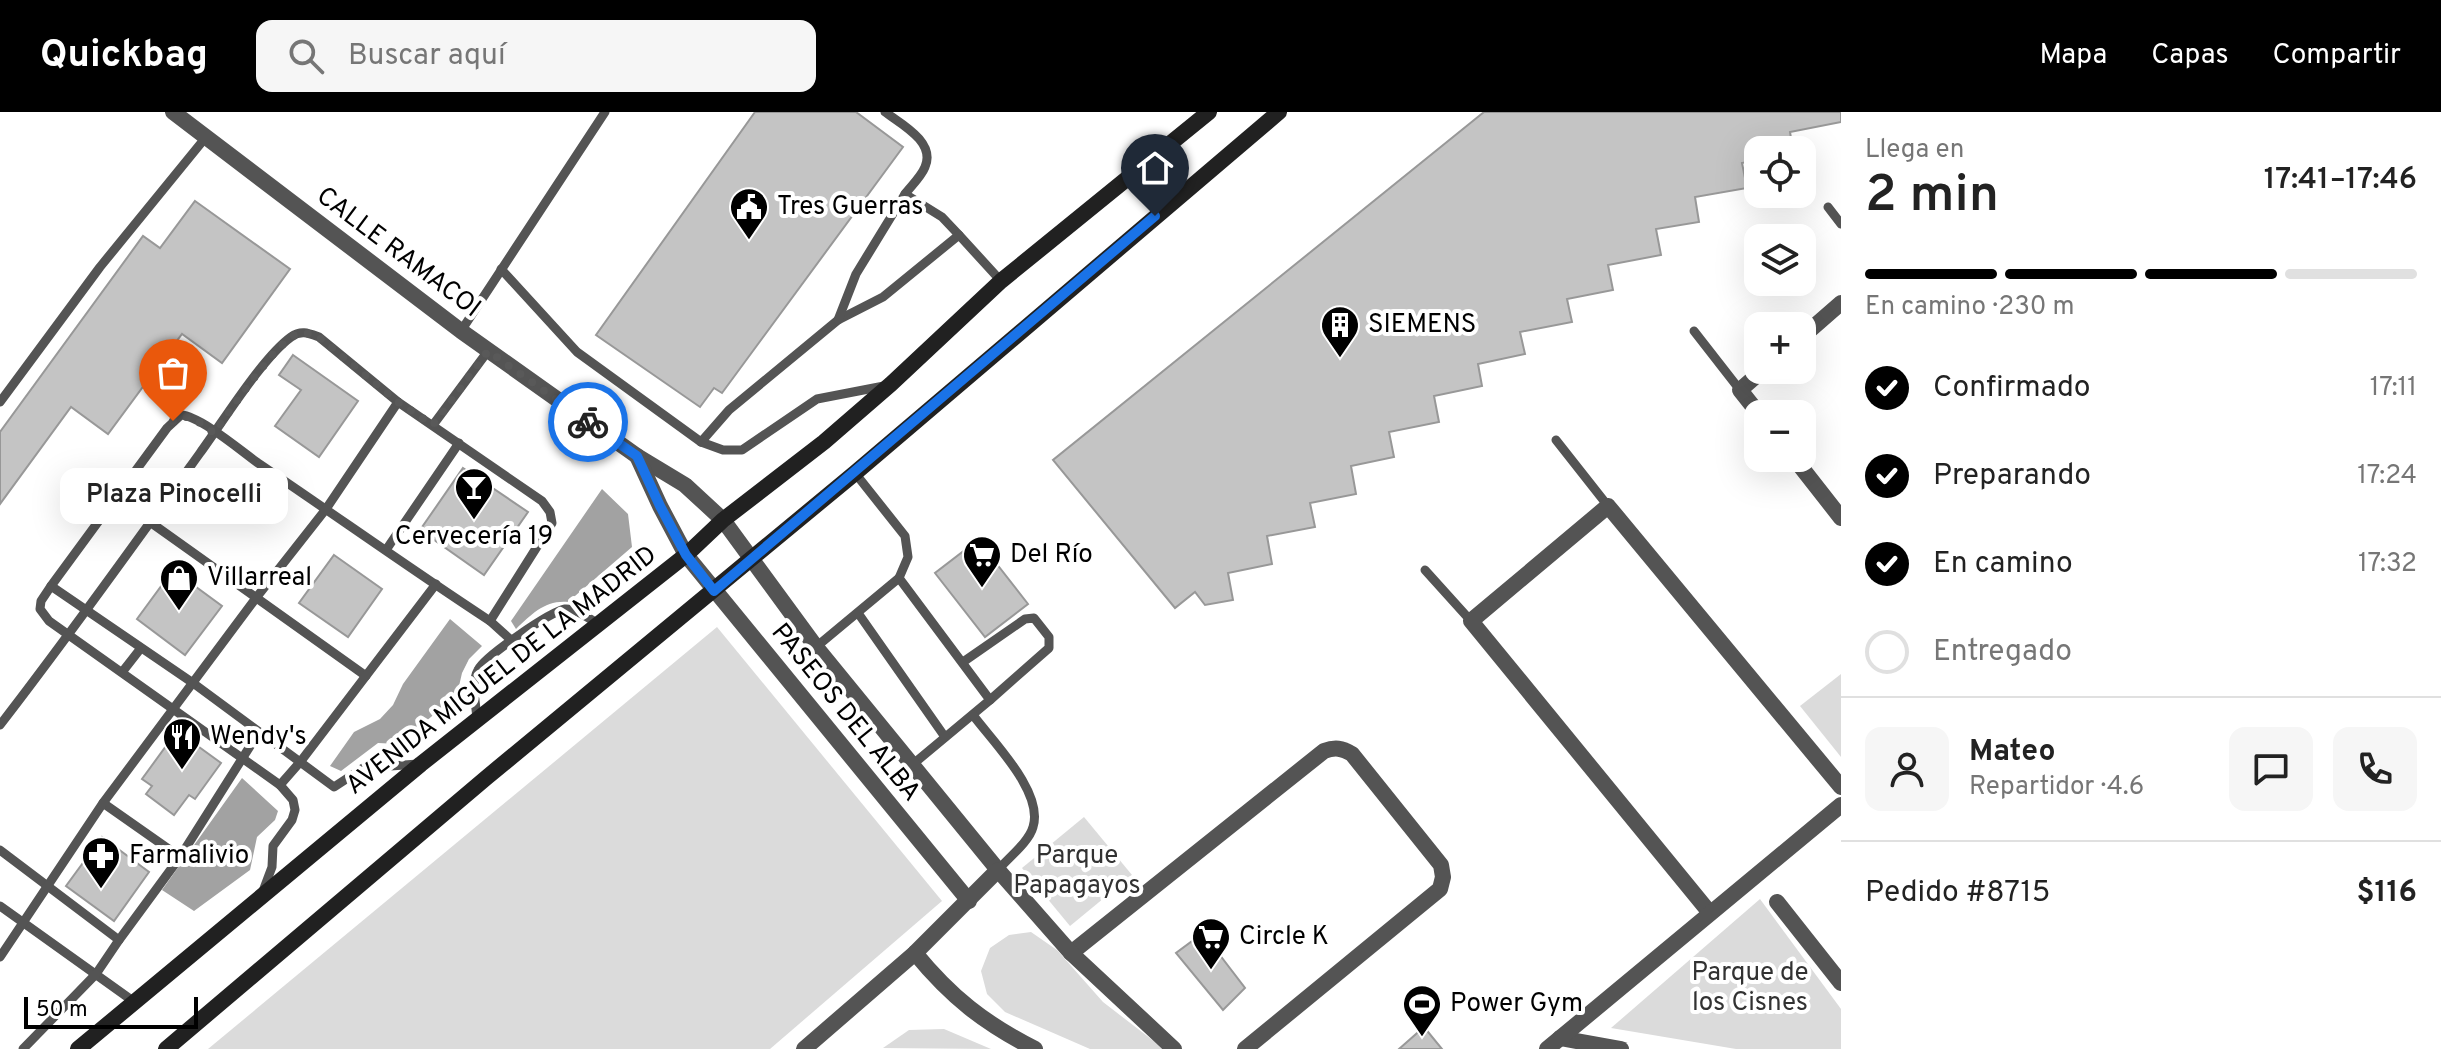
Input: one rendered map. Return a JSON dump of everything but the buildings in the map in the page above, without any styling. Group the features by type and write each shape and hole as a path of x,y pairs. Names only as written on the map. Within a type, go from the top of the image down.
{"main road":[{"name":"AVENIDA MIGUEL DE LA MADRID","path":"78,1049 421,764 824,442 1001,281 1209,112"},
{"path":"166,1049 486,778 855,473 1279,112"}],"street":[{"name":"CALLE RAMACOI","path":"173,112 488,351 637,456 685,485 723,520"},
{"path":"1816,325 1841,303"},
{"path":"1747,384 1740,390 1748,400"},
{"path":"637,456 686,555"},
{"path":"1805,472 1841,518"},
{"path":"1710,913 1471,621 1608,506 1841,787"},
{"name":"PASEOS DEL ALBA","path":"723,520 816,647 998,870 1071,953 1174,1049"},
{"name":"PASEOS DEL ALBA","path":"686,555 969,901"},
{"path":"1071,953 1324,751 1337,748 1352,754 1441,865 1442,884 1440,889 1245,1049"},
{"path":"1554,1044 1841,805"},
{"path":"804,1049 915,953 998,870"},
{"path":"1777,902 1841,983"},
{"path":"915,953 957,1001 983,1020 1035,1049"},
{"path":"1554,1044 1621,1049"}],"lane":[{"path":"461,331 605,112"},
{"path":"838,320 856,274 926,165 926,150 919,137 885,112"},
{"path":"0,402 100,267 206,137"},
{"path":"905,194 942,217 1001,281"},
{"path":"1828,207 1841,224"},
{"path":"701,442 729,410 838,320 883,297 959,235"},
{"path":"501,269 577,352 701,442 723,450 742,450 817,399 891,384"},
{"path":"1694,331 1740,390"},
{"path":"0,725 71,634 257,374 297,333 307,332 319,337 398,402 542,501 550,512 552,523 490,621"},
{"path":"433,425 488,351"},
{"path":"0,957 103,803 326,509 398,402"},
{"path":"261,896 272,867 273,846 292,820 295,810 293,800 280,785 49,621 40,609 41,601 51,586 173,421 181,415 188,416 490,621 511,640"},
{"path":"1556,440 1608,506"},
{"path":"386,550 459,443"},
{"path":"816,647 899,578 908,557 905,536 855,473"},
{"path":"150,522 366,676"},
{"path":"1425,570 1471,621"},
{"path":"899,578 990,700"},
{"path":"280,785 436,584"},
{"path":"51,586 193,683 334,787 363,768 421,764"},
{"path":"477,719 476,674 479,667 511,640 561,610 573,610 599,624"},
{"path":"858,613 945,737"},
{"path":"912,765 1049,648 1049,637 1034,618 1025,619 963,662"},
{"path":"123,671 141,648"},
{"path":"973,715 1030,791 1036,810 1033,830 998,870"},
{"path":"23,1049 96,974 180,857 259,732"},
{"path":"103,803 180,857"},
{"path":"0,850 119,940"},
{"path":"0,906 133,1001"}],"green space":[{"path":"717,627 942,901 770,1049 208,1049"},
{"path":"1841,674 1841,757 1800,706"},
{"name":"Parque Papagayos","path":"1084,817 1132,875 1070,926 1022,868"},
{"name":"Parque de los Cisnes","path":"1760,899 1841,1009 1841,1049 1736,1049 1611,1028"},
{"path":"1031,932 1057,950 1103,1002 1164,1049 1090,1049 1005,1012 987,994 981,971 990,948 1009,935"},
{"path":"944,1029 991,1049 883,1048 909,1030"}],"shaded area":[{"path":"602,489 628,514 632,547 568,602 546,606 516,629 511,621"},
{"path":"450,619 482,646 469,659 457,695 399,744 378,743 341,771 330,766 354,732 380,719 393,705 403,684"},
{"path":"242,778 278,811 275,820 257,837 250,870 194,911 162,890"}],"way so far":[{"path":"173,421 181,415 188,416 214,433 257,374 287,340 297,333 307,332 319,337 398,402 433,425 488,351 588,422"}],"place":[{"name":"Tres Guerras","path":"749,241"},
{"name":"SIEMENS","path":"1340,359"},
{"name":"Plaza Pinocelli","path":"173,421"},
{"name":"Cervecería 19","path":"474,521"},
{"name":"Del Río","path":"982,589"},
{"name":"Villarreal","path":"179,612"},
{"name":"Wendy's","path":"182,771"},
{"name":"Farmalivio","path":"101,890"},
{"name":"Circle K","path":"1211,971"},
{"name":"Power Gym","path":"1422,1038"}],"route":[{"path":"588,422 637,456 686,555 714,591 1155,216"}]}
